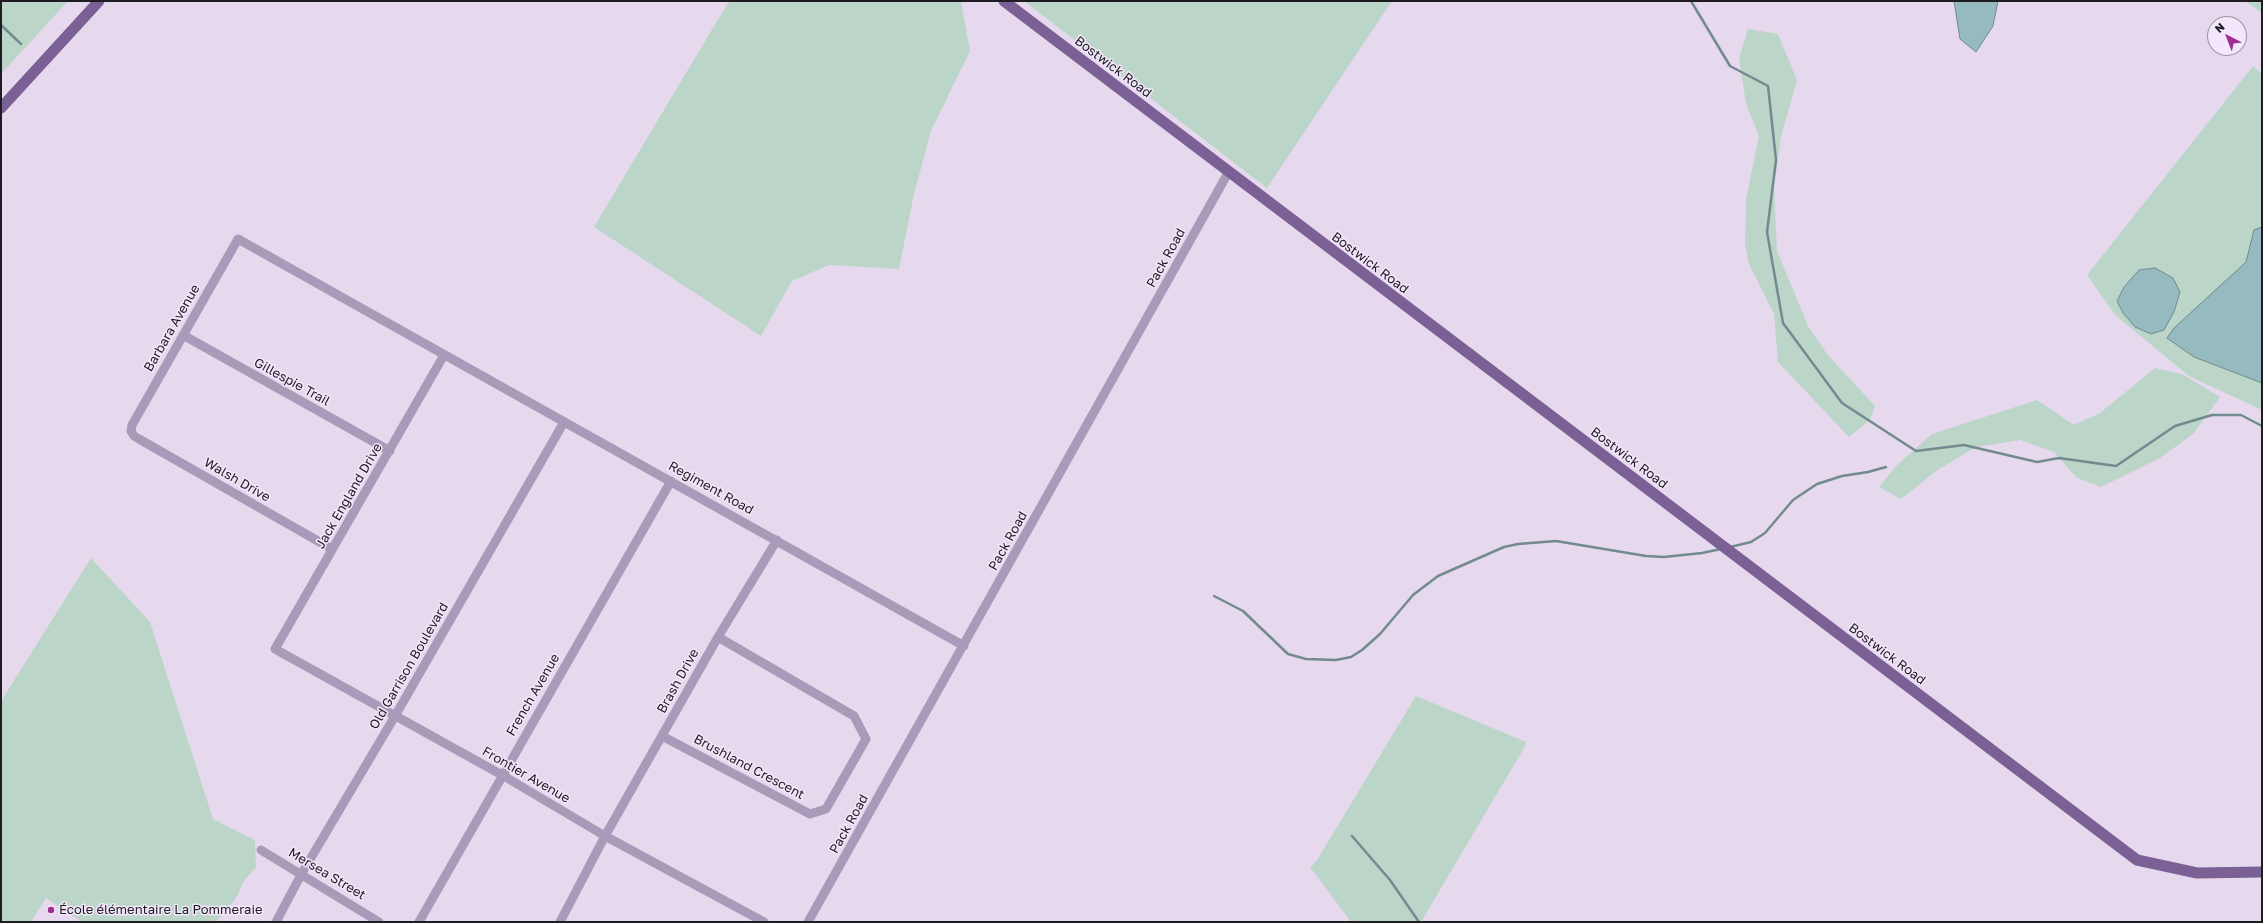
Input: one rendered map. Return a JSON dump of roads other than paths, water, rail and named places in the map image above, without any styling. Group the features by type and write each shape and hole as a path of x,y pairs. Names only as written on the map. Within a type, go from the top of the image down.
{"main road":[{"path":"1,108 99,1"},
{"name":"Bostwick Road","path":"1004,1 1228,173 2137,860 2196,873 2262,872"}],"street":[{"name":"Pack Road","path":"808,922 1228,173"},
{"name":"Regiment Road","path":"238,239 444,356 777,540 964,646"},
{"name":"Barbara Avenue","path":"131,431 132,425 238,239"},
{"name":"Gillespie Trail","path":"183,334 390,451"},
{"name":"Jack England Drive","path":"276,649 444,356"},
{"name":"Old Garrison Boulevard","path":"276,922 302,874 395,716 564,422"},
{"name":"Walsh Drive","path":"131,431 139,439 332,549"},
{"name":"French Avenue","path":"419,922 671,481"},
{"name":"Brash Drive","path":"560,922 605,836 718,636 777,540"},
{"name":"Brushland Crescent","path":"662,736 810,814 826,809 866,738 854,716 718,636"},
{"name":"Frontier Avenue","path":"276,649 502,775 605,836 764,922"},
{"name":"Mersea Street","path":"261,850 379,922"}],"waterway":[{"path":"1691,1 1730,66 1768,86 1776,160 1767,232 1783,323 1842,403 1916,451 1964,445 2037,462 2059,458 2116,466 2175,426 2212,415 2241,415 2262,426"},
{"path":"1,25 21,44"},
{"path":"1730,547 1751,542 1765,533 1793,500 1817,484 1842,476 1868,472 1886,467"},
{"path":"1214,596 1243,611 1288,654 1306,659 1336,660 1351,657 1362,650 1380,634 1413,595 1438,576 1504,547 1518,544 1556,541 1646,556 1664,557 1702,553 1721,549"},
{"path":"1352,836 1390,880 1419,922"}],"place":[{"name":"École élémentaire La Pommeraie","path":"51,910"}]}
